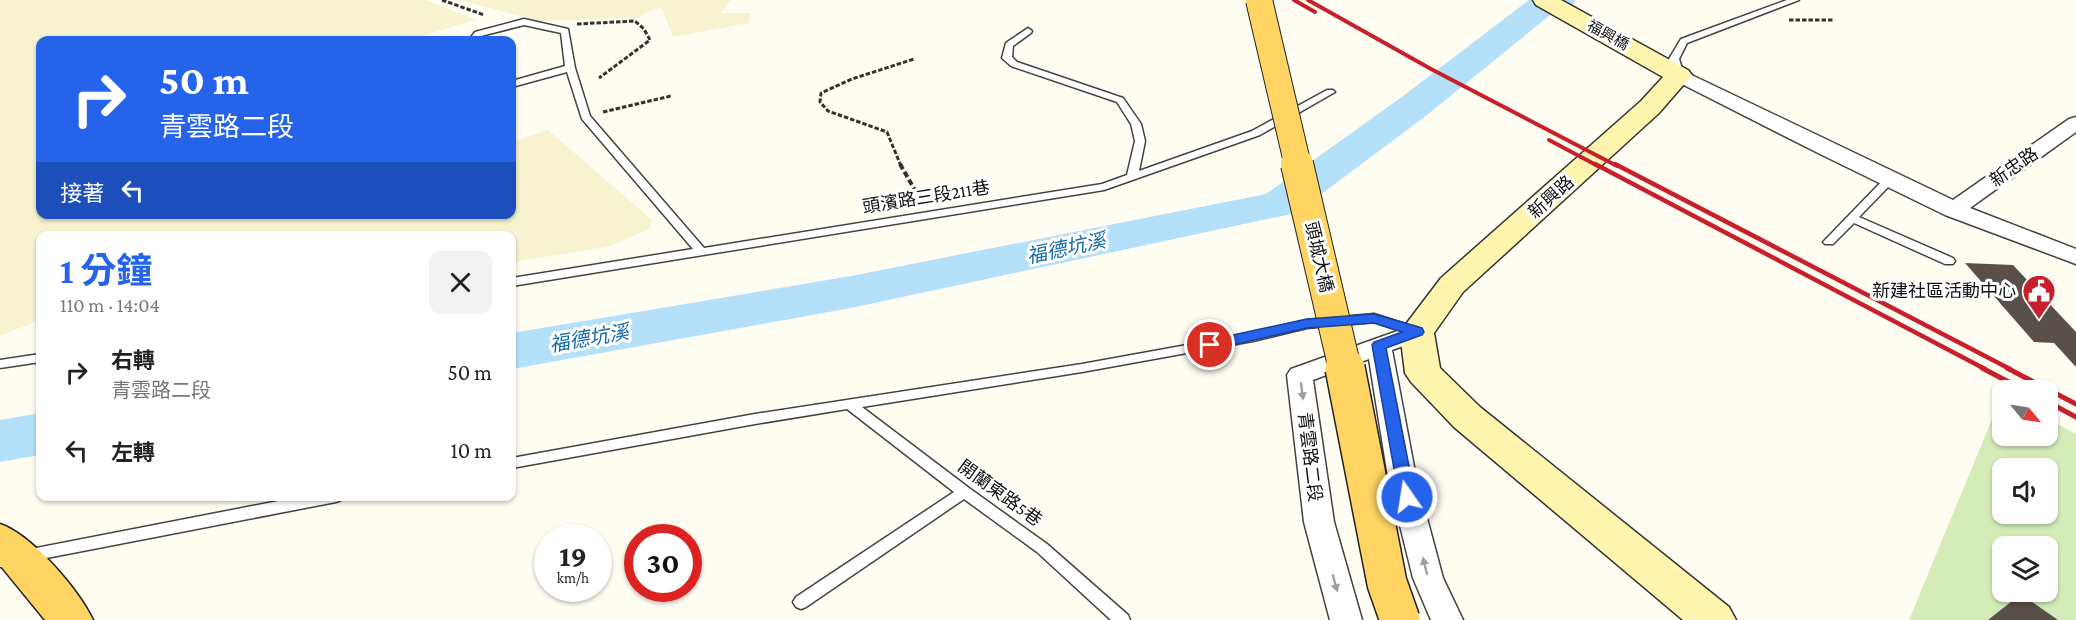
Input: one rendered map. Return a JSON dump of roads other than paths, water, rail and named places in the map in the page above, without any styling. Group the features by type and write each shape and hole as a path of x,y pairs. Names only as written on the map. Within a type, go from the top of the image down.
{"main road":[{"name":"頭城大橋","path":"1259,0 1344,364 1387,583 1400,620"},
{"path":"7,553 71,620"}],"street":[{"name":"福興橋","path":"1544,0 1678,75"},
{"path":"1678,75 1953,210 2076,256"},
{"name":"新興路","path":"1417,332 1452,285 1650,107 1678,75"},
{"name":"新忠路","path":"1953,210 2076,123"},
{"path":"1417,332 1423,373 1467,417 1714,620"},
{"name":"青雲路二段","path":"1346,620 1318,522 1300,375 1417,332"},
{"path":"1379,345 1402,477 1428,578 1447,620"}],"lane":[{"path":"1678,75 1674,59 1684,41 1795,0"},
{"path":"476,36 524,22 565,31 570,68 585,117 702,253"},
{"path":"1028,31 1009,45 1007,58 1014,64 1120,100 1136,124 1140,141 1132,178"},
{"path":"516,83 570,68"},
{"name":"頭濱路三段211巷","path":"516,281 1104,187 1256,133 1330,92"},
{"path":"1829,242 1889,180"},
{"path":"1852,218 1949,261"},
{"path":"516,462 849,404 1094,366 1253,337 1307,324 1374,318 1417,332"},
{"path":"0,364 36,359"},
{"name":"開蘭東路5巷","path":"849,404 1042,548 1122,620"},
{"path":"801,602 964,492"},
{"path":"7,553 307,501"}],"waterway":[{"name":"福德坑溪","path":"516,350 851,292 1280,204 1413,107 1537,9 1559,0"},
{"name":"福德坑溪","path":"0,441 36,435"}],"railway":[{"path":"1294,0 1315,12"},
{"path":"1308,0 1431,69 1617,166"},
{"path":"1549,140 1598,166"},
{"path":"1595,164 1985,369"},
{"path":"1615,164 2010,369"},
{"path":"1982,368 2005,380"},
{"path":"2007,368 2076,404"},
{"path":"2058,407 2076,417"}],"place":[{"name":"新建社區活動中心","path":"2039,320"}]}
